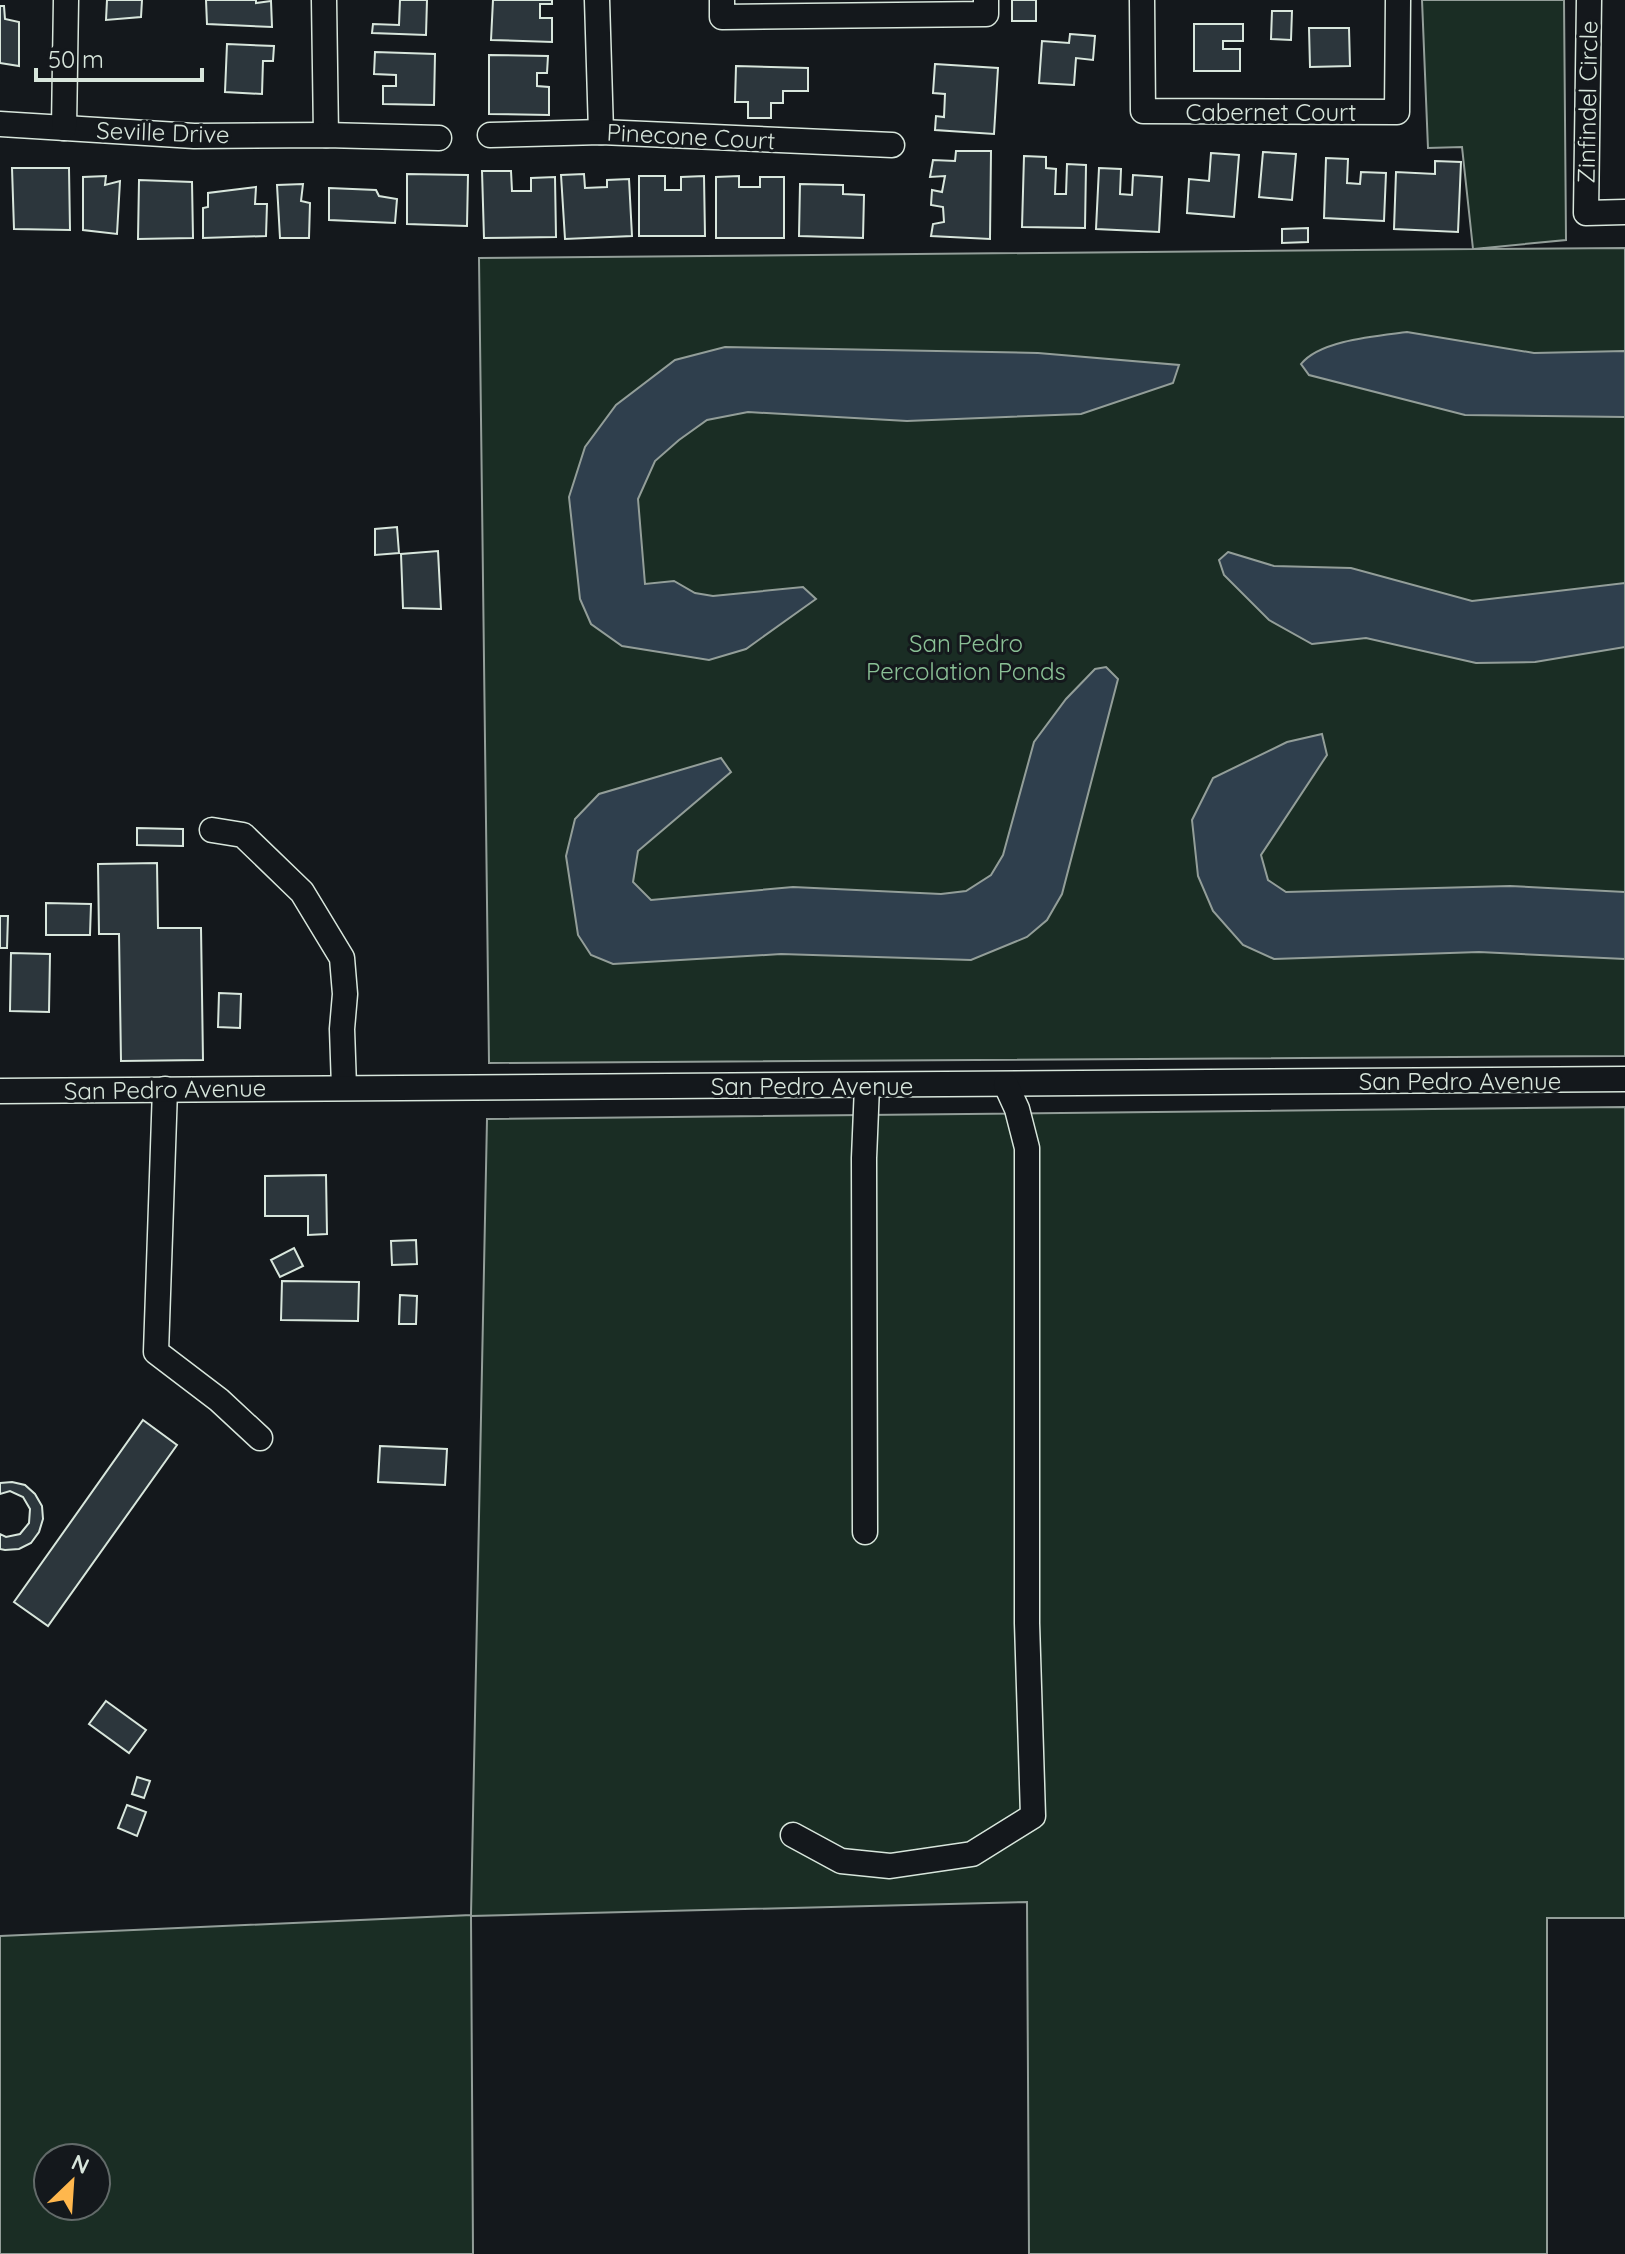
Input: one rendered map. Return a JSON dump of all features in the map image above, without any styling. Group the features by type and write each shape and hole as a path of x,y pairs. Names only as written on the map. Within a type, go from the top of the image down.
{"street":[{"path":"64,128 66,0"},
{"path":"324,0 326,135"},
{"path":"597,0 601,132"},
{"path":"722,0 722,17 986,14 986,0"},
{"name":"Cabernet Court","path":"1142,0 1143,111 1397,112 1398,0"},
{"name":"Zinfindel Circle","path":"1589,0 1586,213 1625,212"},
{"name":"Seville Drive","path":"0,124 194,136 439,138"},
{"name":"Pinecone Court","path":"490,135 601,132 892,145"},
{"path":"212,830 243,835 302,892 342,958 345,994 342,1029 344,1087"},
{"name":"San Pedro Avenue","path":"0,1091 1625,1079"},
{"path":"793,1835 841,1861 890,1866 972,1854 1033,1816 1027,1623 1027,1148 1017,1109 1006,1085"},
{"path":"865,1532 864,1158 867,1086"},
{"path":"165,1089 156,1352 219,1400 260,1438"}],"green space":[{"name":"San Pedro Percolation Ponds","path":"1422,0 1564,0 1566,240 1474,249 1625,248 1625,1056 489,1063 479,258 1473,249 1462,147 1428,148"},
{"path":"1625,1107 1625,1918 1547,1918 1547,2254 1029,2254 1027,1902 471,1916 473,2254 0,2254 0,1936 471,1915 487,1119"}],"water":[{"path":"1407,332 1534,353 1625,351 1625,417 1465,415 1309,375 1301,364 1321,349 1335,344"},
{"path":"725,347 1038,353 1179,365 1173,383 1081,414 907,421 748,412 707,420 655,461 638,499 645,584 674,581 695,593 713,596 803,587 816,599 746,649 709,660 622,646 591,624 580,599 569,497 585,447 616,405 675,360"},
{"path":"1228,552 1274,566 1351,568 1472,601 1625,583 1625,647 1535,662 1476,663 1366,638 1312,644 1269,620 1224,575 1219,560"},
{"path":"1106,667 1118,679 1062,894 1047,920 1027,937 971,960 781,954 613,964 591,955 578,935 566,856 575,819 599,794 721,758 731,772 638,851 633,882 651,900 793,887 941,894 966,891 991,875 1003,855 1034,742 1066,699 1095,669"},
{"path":"1322,734 1327,755 1261,855 1268,880 1286,892 1510,886 1625,892 1625,959 1479,952 1274,959 1243,945 1213,911 1198,876 1192,820 1213,778 1287,742"}],"building":[{"path":"107,0 142,0 141,17 106,20"},
{"path":"206,0 271,1 272,27 207,24"},
{"path":"400,0 427,0 426,35 372,33 373,24 399,25"},
{"path":"493,0 552,0 552,4 540,4 540,18 552,18 552,42 491,40"},
{"path":"1012,0 1036,0 1036,21 1012,21"},
{"path":"0,6 4,6 5,19 19,22 19,66 0,63"},
{"path":"1272,11 1292,11 1291,40 1271,39"},
{"path":"1194,24 1243,24 1243,41 1223,41 1223,49 1240,49 1240,71 1194,71"},
{"path":"1309,28 1349,28 1350,66 1310,67"},
{"path":"1070,34 1095,36 1093,60 1076,58 1074,85 1039,83 1042,41 1069,43"},
{"path":"227,44 274,46 273,61 263,61 262,94 225,92"},
{"path":"375,52 435,54 434,105 383,104 383,86 396,86 396,75 374,74"},
{"path":"489,55 548,56 547,73 537,73 537,86 549,87 549,115 489,114"},
{"path":"935,64 998,68 994,134 935,130 936,116 944,117 945,94 933,93"},
{"path":"736,66 808,68 808,91 783,91 783,103 771,103 771,118 748,118 748,102 735,102"},
{"path":"956,151 991,151 990,239 931,236 933,224 944,222 943,207 931,205 932,190 942,192 945,176 930,177 933,160 955,161"},
{"path":"1263,152 1296,154 1292,200 1259,197"},
{"path":"1211,153 1239,155 1234,217 1187,213 1189,179 1209,181"},
{"path":"1024,156 1046,157 1046,168 1056,169 1055,194 1066,194 1067,164 1086,165 1085,228 1022,227"},
{"path":"1326,158 1348,159 1347,183 1360,184 1361,172 1386,173 1384,221 1324,218"},
{"path":"1435,161 1461,162 1458,232 1394,229 1396,172 1435,174"},
{"path":"12,168 69,168 70,230 14,229"},
{"path":"1099,168 1121,169 1120,194 1132,195 1133,175 1162,177 1159,232 1096,229"},
{"path":"482,171 511,171 512,191 531,191 531,178 555,177 556,237 484,238"},
{"path":"407,174 468,175 467,226 407,224"},
{"path":"584,174 585,188 607,187 607,180 629,179 632,236 565,239 561,175"},
{"path":"106,176 105,185 120,181 117,234 83,230 83,177"},
{"path":"639,176 665,176 665,190 681,190 681,177 704,176 705,236 639,236"},
{"path":"739,176 739,187 760,187 760,177 784,177 784,238 716,238 716,177"},
{"path":"139,180 192,182 193,238 138,239"},
{"path":"303,184 301,201 310,203 309,238 280,238 277,185"},
{"path":"800,184 843,185 843,194 864,195 863,238 799,236"},
{"path":"256,187 255,204 267,204 266,236 203,238 203,208 208,207 208,193"},
{"path":"329,188 376,190 379,196 397,199 395,223 329,220"},
{"path":"1308,228 1308,242 1282,243 1282,229"},
{"path":"397,527 399,553 375,555 375,529"},
{"path":"438,551 441,609 403,608 401,554"},
{"path":"137,828 183,829 183,846 137,845"},
{"path":"157,863 158,928 201,928 203,1060 121,1061 119,934 99,934 98,864"},
{"path":"46,903 91,904 90,935 46,935"},
{"path":"0,916 8,916 7,948 0,948"},
{"path":"11,953 50,954 49,1012 10,1011"},
{"path":"219,993 241,994 240,1028 218,1027"},
{"path":"326,1175 327,1234 308,1235 308,1216 265,1216 265,1176"},
{"path":"416,1240 417,1264 392,1265 391,1241"},
{"path":"294,1248 303,1266 280,1277 271,1260"},
{"path":"282,1281 359,1282 358,1321 281,1320"},
{"path":"400,1295 417,1296 416,1324 399,1324"},
{"path":"143,1420 177,1445 48,1626 14,1602"},
{"path":"380,1446 447,1449 445,1485 378,1482"},
{"path":"0,1483 25,1485 35,1494 42,1506 43,1519 31,1543 19,1549 5,1550 0,1549 0,1534 6,1537 20,1534 29,1523 30,1509 23,1497 10,1491 0,1494"},
{"path":"106,1701 146,1730 129,1753 89,1724"},
{"path":"137,1777 150,1781 144,1798 132,1794"},
{"path":"127,1805 146,1812 137,1836 118,1828"}]}
